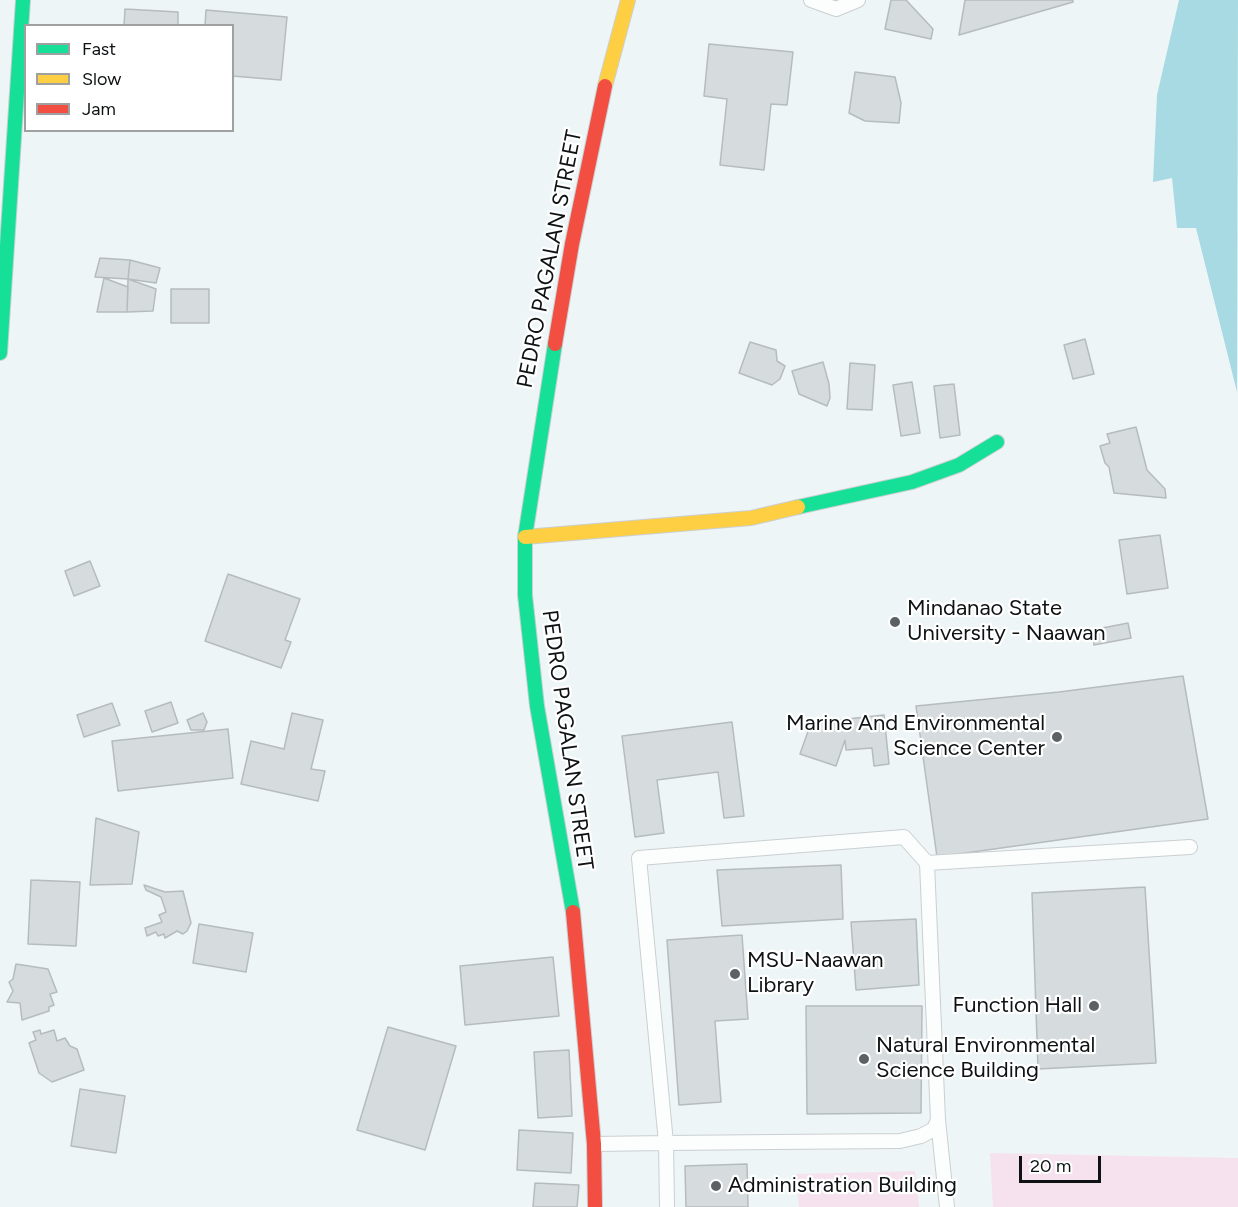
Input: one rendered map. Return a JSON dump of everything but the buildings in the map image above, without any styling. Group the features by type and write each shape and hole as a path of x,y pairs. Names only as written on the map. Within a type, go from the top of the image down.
{"main road":[{"path":"0,353 23,0"},
{"name":"PEDRO PAGALAN STREET","path":"595,1207 594,1144 575,926 537,706 525,595 525,537 538,441 572,244 601,102 628,0"},
{"path":"525,537 751,518 912,482 958,465 997,442"}],"lane":[{"path":"811,0 836,9 858,0"},
{"path":"667,1207 666,1143 639,858 904,837 927,863 939,1120 947,1207"},
{"path":"927,863 1190,847"},
{"path":"594,1144 900,1141 921,1136 934,1129 939,1120"}],"shaded area":[{"path":"990,1153 1238,1158 1238,1207 993,1207"},
{"path":"915,1171 919,1207 799,1207 796,1174"}],"water":[{"path":"1179,0 1238,0 1237,392 1196,228 1177,228 1172,178 1153,182 1157,95"}],"traffic: fast":[{"path":"0,353 23,0"},
{"path":"555,344 525,537 525,595 537,706 573,912"},
{"path":"798,507 912,482 959,465 997,442"}],"traffic: slow":[{"path":"605,86 628,0"},
{"path":"525,537 751,518 798,507"}],"traffic: jam":[{"path":"555,344 572,244 605,86"},
{"path":"573,912 594,1144 595,1207"}],"place":[{"name":"Mindanao State University - Naawan","path":"895,622"},
{"name":"Marine And Environmental Science Center","path":"1057,737"},
{"name":"MSU-Naawan Library","path":"735,974"},
{"name":"Function Hall","path":"1094,1006"},
{"name":"Natural Environmental Science Building","path":"864,1059"},
{"name":"Administration Building","path":"716,1186"}]}
